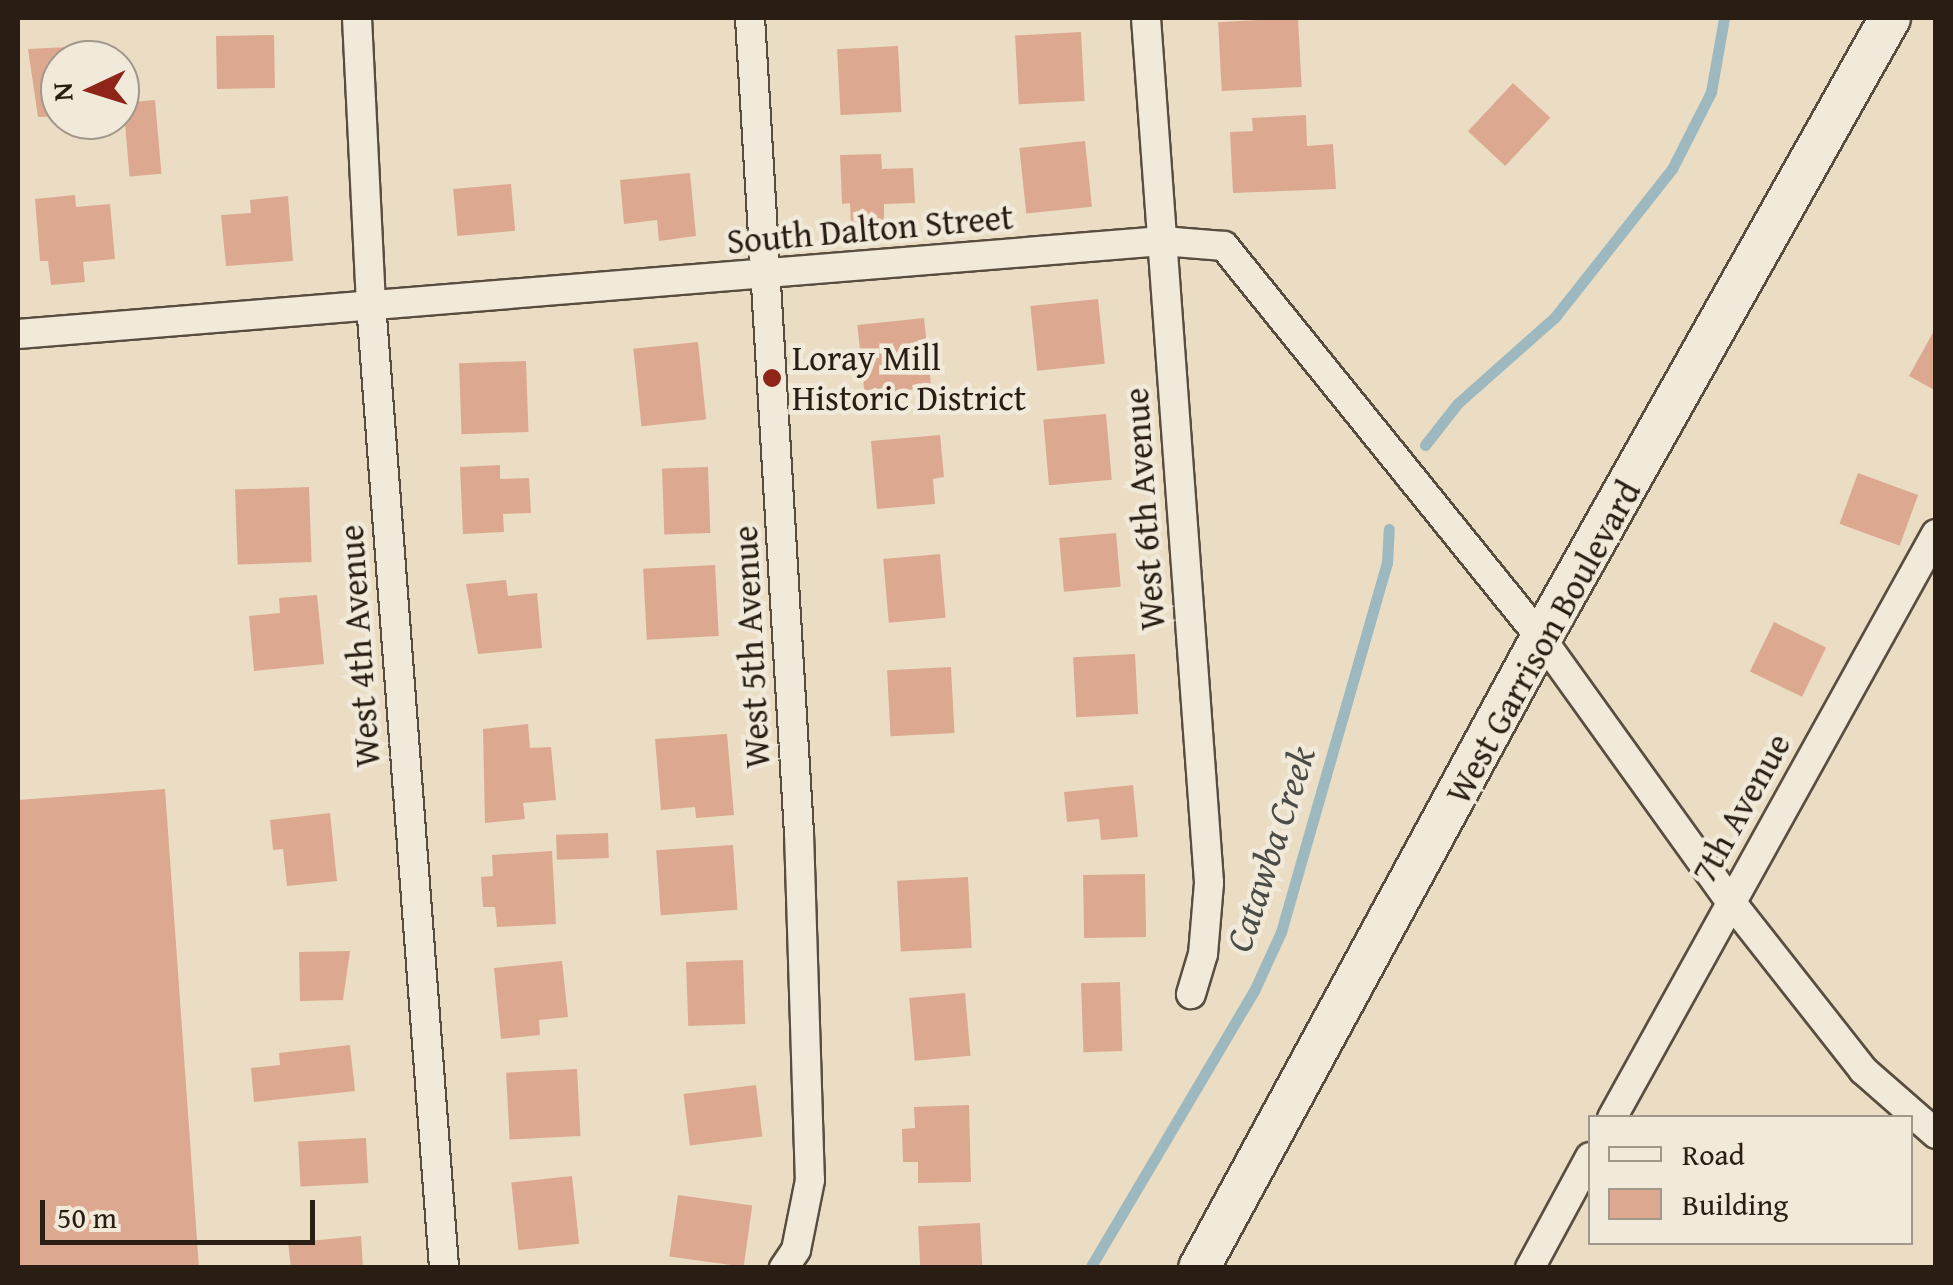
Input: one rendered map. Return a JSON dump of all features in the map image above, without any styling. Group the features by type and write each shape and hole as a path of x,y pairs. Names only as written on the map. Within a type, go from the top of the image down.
{"main road":[{"name":"West Garrison Boulevard","path":"1199,1268 1541,638 1890,18"}],"street":[{"name":"West 4th Avenue","path":"357,18 371,303 444,1268"},
{"name":"West 5th Avenue","path":"750,18 799,833 810,1180 796,1250 784,1268"},
{"name":"West 6th Avenue","path":"1146,18 1208,883 1205,940 1191,994"},
{"name":"South Dalton Street","path":"18,334 371,303 767,277 1209,240 1239,258 1541,638 1732,902 1863,1070 1936,1134"},
{"name":"7th Avenue","path":"1614,1115 1936,534"},
{"path":"1530,1268 1588,1161"}],"building":[{"path":"1298,18 1302,87 1222,91 1218,22"},
{"path":"1081,32 1085,101 1019,104 1015,35"},
{"path":"274,35 275,88 217,89 216,36"},
{"path":"898,46 901,112 841,115 837,49"},
{"path":"40,48 40,117 38,117 28,49"},
{"path":"1513,83 1550,118 1505,166 1468,131"},
{"path":"155,100 161,174 130,177 126,140 140,140 140,101"},
{"path":"1306,115 1307,146 1333,144 1336,189 1233,193 1230,132 1253,131 1252,118"},
{"path":"1085,141 1092,207 1026,214 1019,148"},
{"path":"881,154 882,169 913,168 915,203 884,204 884,223 851,225 850,203 842,204 840,155"},
{"path":"690,173 696,236 659,241 657,220 624,224 620,180"},
{"path":"511,184 515,231 457,236 453,189"},
{"path":"75,195 76,207 110,204 115,259 83,262 85,282 51,285 48,261 40,261 35,199"},
{"path":"288,196 293,261 226,266 221,215 251,213 250,200"},
{"path":"1098,299 1105,364 1037,371 1030,306"},
{"path":"924,318 931,388 865,395 857,325"},
{"path":"1936,327 1936,391 1909,376"},
{"path":"698,342 706,420 642,426 633,349"},
{"path":"526,361 528,432 462,434 459,363"},
{"path":"1106,414 1112,480 1049,485 1043,419"},
{"path":"940,435 944,477 933,479 935,504 877,509 871,441"},
{"path":"500,465 500,479 529,478 531,513 503,514 504,532 463,534 460,467"},
{"path":"708,467 710,533 664,535 662,469"},
{"path":"1858,473 1918,495 1900,546 1840,524"},
{"path":"309,487 312,562 238,565 235,490"},
{"path":"1116,533 1121,587 1064,592 1059,538"},
{"path":"940,554 946,618 889,623 883,559"},
{"path":"715,565 719,636 647,640 643,569"},
{"path":"506,580 508,596 537,593 542,648 478,654 466,584"},
{"path":"317,595 324,664 254,671 249,616 280,613 279,598"},
{"path":"1774,622 1826,647 1802,697 1750,671"},
{"path":"1135,654 1138,714 1076,717 1073,657"},
{"path":"951,667 954,733 891,736 887,670"},
{"path":"528,724 530,748 551,747 556,800 523,803 525,819 485,823 483,729"},
{"path":"727,734 734,815 696,818 695,807 661,810 655,739"},
{"path":"1133,785 1138,837 1101,840 1099,819 1067,822 1064,792"},
{"path":"165,789 199,1268 18,1268 18,800"},
{"path":"330,813 337,881 287,886 283,849 273,850 270,820"},
{"path":"608,833 609,858 557,860 556,835"},
{"path":"733,845 738,910 661,915 656,850"},
{"path":"552,851 556,924 497,927 495,907 483,907 481,877 493,876 492,855"},
{"path":"1145,874 1146,937 1084,938 1083,875"},
{"path":"968,877 972,948 901,952 897,881"},
{"path":"350,951 343,1000 300,1001 299,952"},
{"path":"743,960 745,1024 688,1026 686,962"},
{"path":"562,961 568,1017 539,1020 540,1035 501,1039 494,968"},
{"path":"1120,982 1122,1051 1083,1052 1081,983"},
{"path":"965,993 970,1056 915,1061 909,998"},
{"path":"350,1045 355,1091 254,1102 251,1068 280,1065 279,1053"},
{"path":"577,1069 581,1136 510,1140 506,1073"},
{"path":"756,1085 762,1137 690,1146 684,1094"},
{"path":"969,1105 971,1182 918,1183 918,1162 903,1162 902,1129 915,1128 914,1107"},
{"path":"366,1138 368,1183 300,1186 298,1142"},
{"path":"572,1176 579,1244 518,1250 511,1182"},
{"path":"678,1195 752,1205 744,1267 669,1256"},
{"path":"980,1223 982,1268 920,1268 918,1226"},
{"path":"361,1236 363,1268 291,1268 288,1243"}],"waterway":[{"name":"Catawba Creek","path":"1425,445 1457,404 1555,317 1672,169 1711,92 1724,18"},
{"name":"Catawba Creek","path":"1090,1268 1254,991 1281,932 1387,563 1389,529"}],"place":[{"name":"Loray Mill Historic District","path":"772,378"}]}
